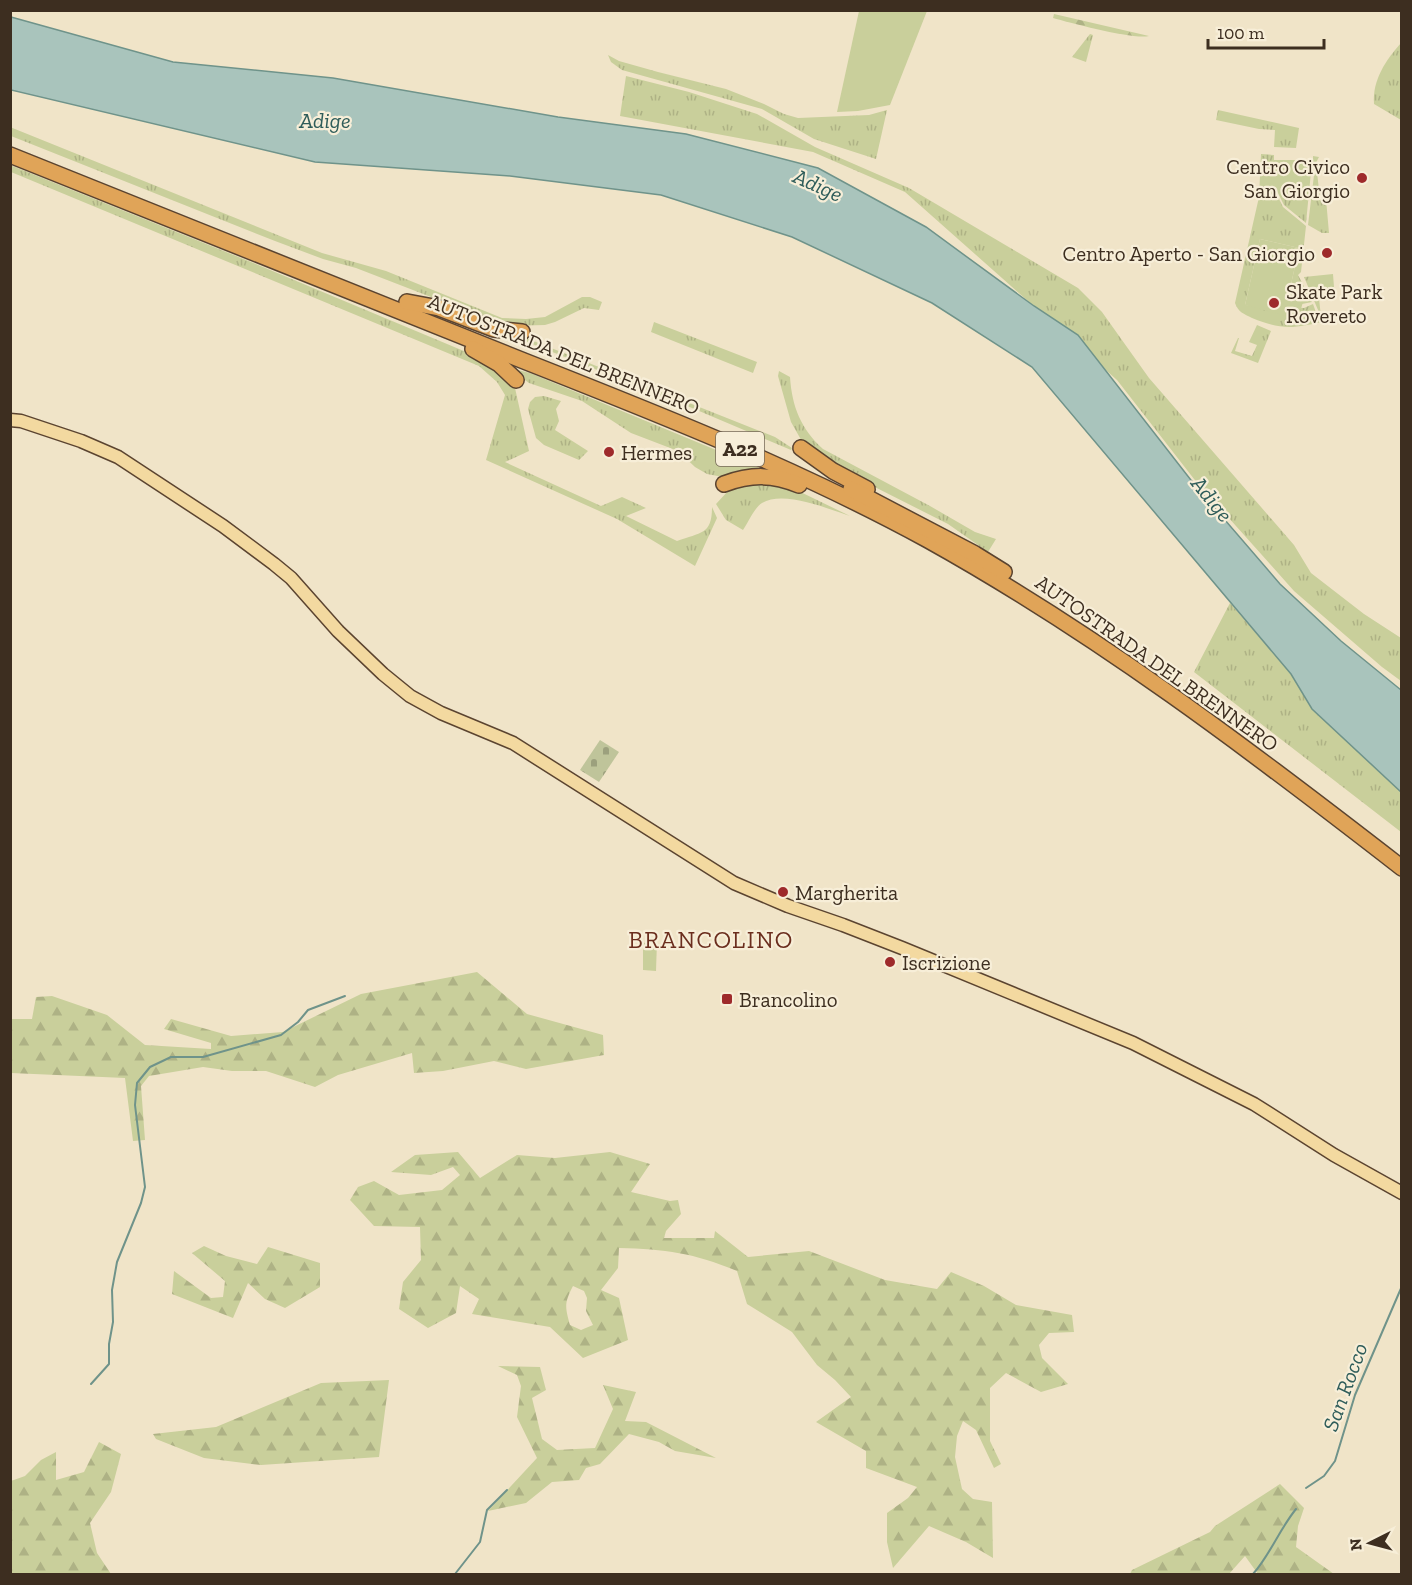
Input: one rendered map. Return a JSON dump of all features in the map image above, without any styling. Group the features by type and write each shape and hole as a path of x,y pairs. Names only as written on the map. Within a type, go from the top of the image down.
{"highway":[{"name":"AUTOSTRADA DEL BRENNERO","path":"10,144 716,427 887,507 975,554 1143,662 1203,705 1401,857"},
{"name":"AUTOSTRADA DEL BRENNERO","path":"10,155 693,428 858,504 1010,587 1098,643 1198,713 1401,868"},
{"path":"407,302 439,308 494,329 522,332"},
{"path":"390,307 431,332 491,359 516,380"},
{"path":"801,448 833,471 864,487 887,507"},
{"path":"724,484 752,476 771,477 789,481 839,501 858,504"}],"main road":[{"path":"10,420 21,421 81,441 118,457 223,526 274,564 291,578 338,631 410,696 441,713 513,743 734,883 788,906 902,948 1133,1043 1254,1104 1334,1155 1401,1193"}],"green space":[{"path":"859,11 927,11 890,105 837,112"},
{"path":"1054,14 1149,36 1130,36 1102,30 1053,18"},
{"path":"1090,34 1093,35 1086,62 1072,57"},
{"path":"1401,43 1401,120 1374,104 1374,95 1381,71"},
{"path":"608,55 619,61 726,89 798,118 869,115 887,110 876,159 814,139 762,109 622,70 611,62"},
{"path":"626,76 689,92 757,114 815,147 909,188 1078,288 1102,312 1149,378 1294,545 1311,573 1364,614 1401,638 1401,681 1294,591 1194,479 1117,380 905,192 813,152 620,116"},
{"path":"1218,110 1299,128 1296,148 1274,147 1275,130 1216,120"},
{"path":"10,127 322,253 386,271 502,318 545,317 582,297 590,297 602,302 599,310 584,308 545,325 506,326 356,268 323,259 275,241 11,136"},
{"path":"1261,154 1274,155 1274,160 1313,160 1313,156 1319,157 1311,172 1306,223 1284,205 1277,191 1308,191 1265,163 1265,191 1275,191 1283,207 1306,226 1301,272 1298,275 1312,302 1302,304 1302,302 1288,298 1299,248 1260,239 1245,305 1304,308 1313,304 1318,318 1326,321 1297,327 1281,327 1244,314 1235,303 1259,197"},
{"path":"1265,163 1308,163 1308,191 1265,191"},
{"path":"10,165 471,354 512,382 515,388 529,451 505,462 601,506 622,497 646,508 626,516 677,541 699,534 707,528 712,507 717,518 695,566 617,519 486,460 505,395 497,382 479,366 11,172"},
{"path":"1321,168 1323,171 1317,172 1320,199 1326,199 1329,233 1322,233 1308,225 1314,175 1316,171"},
{"path":"1260,239 1299,248 1288,298 1303,302 1298,319 1245,305"},
{"path":"1333,274 1334,287 1318,289 1321,317 1304,277"},
{"path":"654,322 757,362 753,373 651,332"},
{"path":"1257,325 1271,331 1258,363 1231,353 1239,338 1235,351 1252,356 1257,345 1249,342"},
{"path":"521,336 775,437 792,448 791,450 520,339"},
{"path":"514,369 530,373 762,469 762,472 723,477 707,474 695,467 678,451 631,433 582,401 529,383 513,371"},
{"path":"779,371 790,377 799,417 809,434 823,449 975,532 996,539 988,552 948,524 845,472 804,445 791,422 778,376"},
{"path":"544,396 561,401 556,409 559,421 555,430 588,451 579,460 544,445 536,438 528,409 535,397"},
{"path":"745,481 784,484 850,516 806,502 771,500 759,505 743,530 726,520 716,504 728,491"},
{"path":"1230,603 1291,674 1312,709 1401,792 1401,832 1194,672"},
{"path":"600,740 619,752 599,782 580,770"},
{"path":"657,941 656,971 643,970 643,943"},
{"path":"477,972 527,1014 603,1035 604,1055 526,1069 494,1061 443,1071 414,1073 412,1053 338,1075 315,1087 266,1071 232,1071 203,1067 149,1076 141,1086 145,1140 133,1141 125,1078 11,1073 11,1019 32,1019 36,997 52,996 107,1015 145,1045 211,1049 211,1043 164,1029 171,1019 231,1036 283,1032 361,994"},
{"path":"458,1152 480,1178 517,1155 555,1158 610,1152 650,1164 631,1192 670,1201 678,1200 681,1214 666,1231 664,1238 714,1238 715,1231 748,1257 809,1251 885,1280 937,1289 951,1272 984,1286 1016,1305 1072,1315 1074,1332 1049,1333 1039,1345 1042,1358 1068,1384 1041,1392 1006,1373 990,1388 990,1441 1001,1464 994,1468 976,1430 963,1421 957,1436 955,1457 962,1489 973,1499 992,1502 993,1558 966,1542 929,1526 893,1568 887,1542 887,1513 908,1498 917,1487 866,1468 866,1451 816,1422 851,1397 817,1365 792,1332 747,1304 737,1271 679,1253 619,1248 618,1268 601,1290 619,1298 628,1340 583,1358 550,1327 472,1314 479,1299 460,1286 456,1313 428,1328 399,1309 403,1282 421,1260 420,1227 374,1226 350,1200 358,1187 374,1181 399,1195 442,1190 460,1175 453,1167 431,1175 391,1172 415,1155","holes":["573,1286 584,1291 587,1298 586,1311 593,1325 581,1330 570,1325 566,1305"]},
{"path":"204,1246 226,1256 257,1264 268,1247 320,1263 320,1287 285,1308 265,1299 248,1283 233,1318 172,1294 174,1271 211,1298 223,1297 225,1281 192,1253"},
{"path":"498,1366 540,1367 546,1390 532,1398 542,1439 557,1450 595,1448 613,1409 603,1385 636,1392 625,1421 646,1422 716,1458 675,1451 659,1442 629,1434 600,1464 586,1468 579,1480 552,1482 526,1503 488,1511 537,1458 517,1417 521,1386 517,1375"},
{"path":"389,1380 379,1457 261,1465 204,1458 156,1439 153,1434 216,1427 321,1383"},
{"path":"99,1442 121,1454 111,1492 90,1523 97,1553 111,1574 11,1574 11,1481 25,1476 41,1460 56,1452 56,1480 84,1472"},
{"path":"1280,1484 1304,1508 1298,1526 1296,1547 1334,1574 1258,1574 1245,1556 1229,1574 1130,1574 1132,1570 1210,1532 1215,1526"}],"water":[{"name":"Adige","path":"11,17 173,62 333,78 558,117 686,134 818,168 926,227 1034,306 1078,335 1194,484 1280,584 1341,641 1401,690 1401,792 1312,709 1291,674 1032,367 932,303 792,237 661,195 510,176 315,162 11,90"}],"waterway":[{"path":"91,1384 109,1364 109,1344 113,1322 112,1290 117,1262 141,1203 145,1187 135,1105 137,1083 150,1067 171,1057 203,1057 281,1035 298,1022 308,1010 345,996"},
{"name":"San Rocco","path":"1306,1488 1324,1476 1335,1461 1355,1395 1402,1286"},
{"path":"455,1574 480,1542 487,1510 507,1490"},
{"name":"San Rocco","path":"1253,1574 1296,1509"}],"place":[{"name":"Centro Civico San Giorgio","path":"1362,178"},
{"name":"Centro Aperto - San Giorgio","path":"1327,253"},
{"name":"Skate Park Rovereto","path":"1274,303"},
{"name":"Hermes","path":"609,452"},
{"name":"Margherita","path":"783,892"},
{"name":"Iscrizione","path":"890,962"},
{"name":"Brancolino","path":"727,999"}],"district":[{"name":"BRANCOLINO","path":"711,939"}]}
